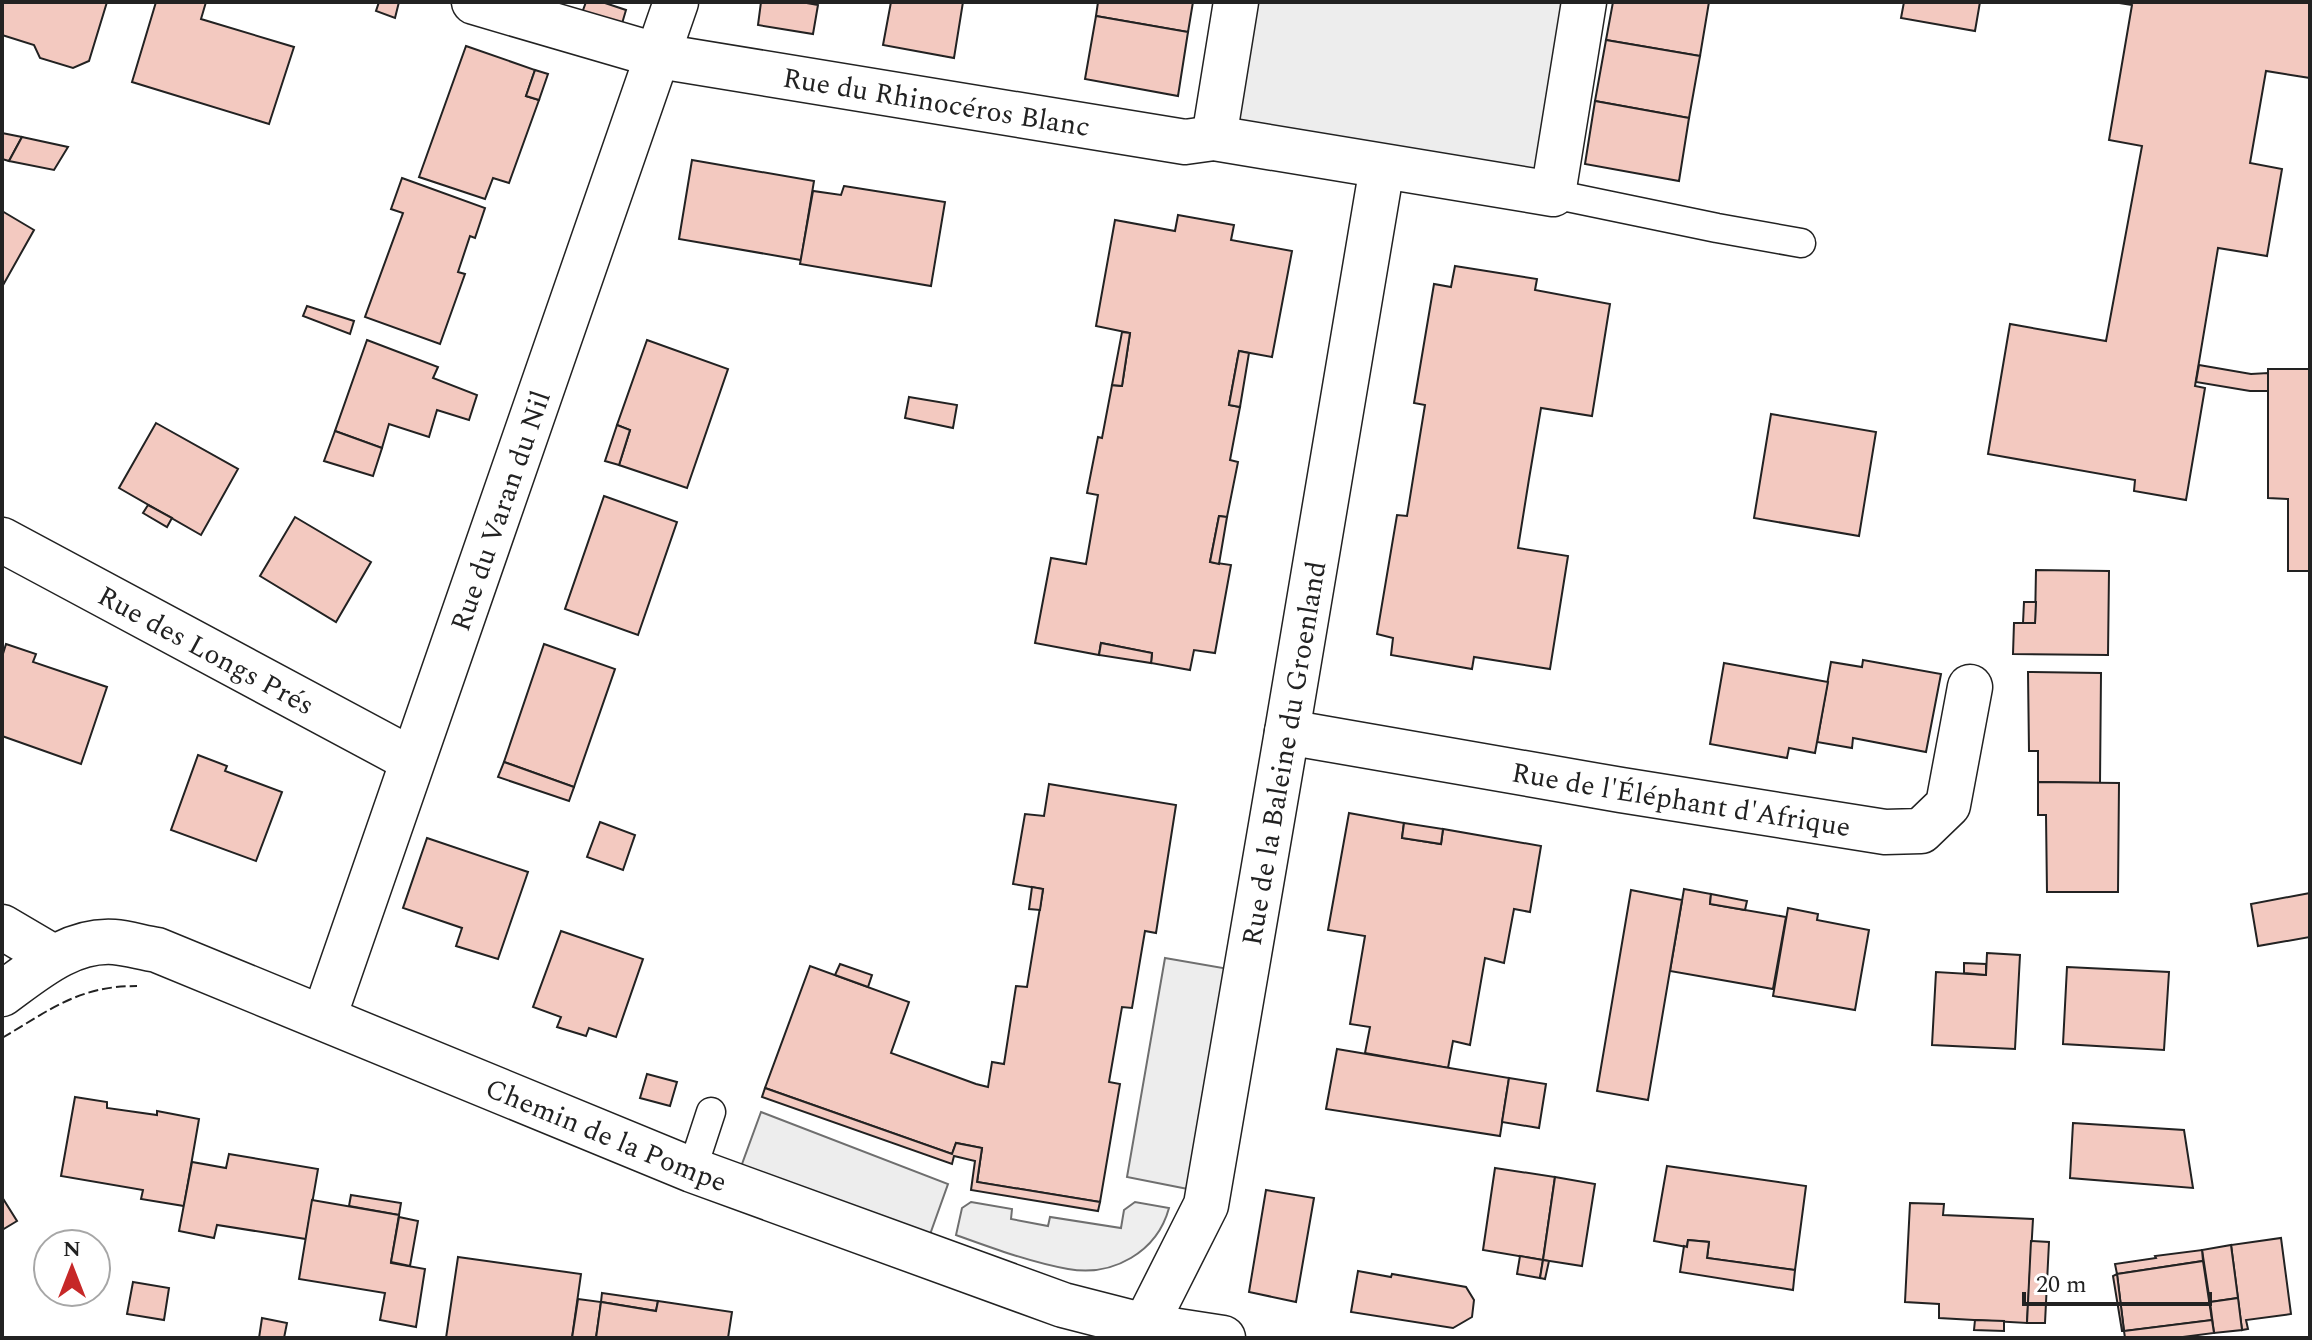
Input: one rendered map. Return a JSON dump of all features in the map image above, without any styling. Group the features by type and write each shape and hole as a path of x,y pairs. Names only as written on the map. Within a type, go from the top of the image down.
{"street":[{"name":"Rue du Rhinocéros Blanc","path":"474,2 659,56 1185,142 1214,138 1553,194"},
{"name":"Rue du Varan du Nil","path":"324,1017 676,2"},
{"path":"1214,138 1236,2"},
{"path":"1553,194 1584,2"},
{"name":"Rue de la Baleine du Groenland","path":"1145,1326 1206,1205 1382,167"},
{"name":"Rue des Longs Prés","path":"2,540 412,760"},
{"name":"Rue de l'Éléphant d'Afrique","path":"1287,732 1869,830 1921,831 1948,805 1970,687"},
{"path":"2,927 53,957"},
{"name":"Chemin de la Pompe","path":"2,994 53,957 83,945 112,942 157,950 1060,1322 1145,1326 1223,1338"}],"lane":[{"path":"1553,194 1801,243"},
{"path":"692,1170 711,1112"}],"shaded area":[{"path":"1236,2 1584,2 1553,194 1214,138"},
{"path":"1165,958 1246,972 1208,1193 1127,1177"},
{"path":"761,1112 948,1184 923,1254 734,1186"},
{"path":"971,1202 1012,1209 1011,1219 1048,1226 1050,1217 1121,1228 1124,1210 1135,1202 1169,1208 1163,1224 1144,1249 1117,1265 1085,1270 1040,1263 956,1235 962,1208"}],"building":[{"path":"2,2 107,2 89,61 73,68 40,58 34,45 2,35"},
{"path":"156,2 206,2 201,19 294,47 269,124 132,82"},
{"path":"379,2 399,2 395,18 376,11"},
{"path":"586,2 602,2 626,10 621,27 582,13"},
{"path":"761,2 818,5 813,34 758,25"},
{"path":"891,2 963,2 954,58 883,45"},
{"path":"1098,2 1193,2 1188,32 1096,16"},
{"path":"1613,2 1709,2 1700,56 1606,40"},
{"path":"1904,2 1980,2 1975,31 1901,18"},
{"path":"2113,2 2310,2 2310,78 2266,71 2250,163 2282,169 2267,256 2218,248 2195,386 2205,388 2186,500 2134,491 2135,480 1988,454 2010,324 2106,341 2142,146 2109,140 2132,5"},
{"path":"1096,16 1188,32 1178,96 1085,79"},
{"path":"1606,40 1700,56 1689,118 1595,101"},
{"path":"466,46 535,70 526,96 539,100 509,183 493,178 485,199 419,177"},
{"path":"535,70 548,74 539,100 526,96"},
{"path":"1595,101 1689,118 1679,181 1585,164"},
{"path":"2,133 22,137 9,161 2,159"},
{"path":"22,137 68,147 54,170 9,161"},
{"path":"692,160 814,181 801,260 679,239"},
{"path":"402,178 485,208 475,238 470,236 458,272 465,274 440,344 365,317 403,213 391,209"},
{"path":"844,186 945,202 931,286 800,264 813,191 841,195"},
{"path":"2,211 34,230 2,287"},
{"path":"1178,215 1234,225 1231,240 1292,251 1272,357 1239,351 1229,405 1240,407 1230,460 1238,462 1227,517 1219,516 1210,562 1231,565 1215,653 1194,650 1190,670 1151,663 1152,653 1101,643 1099,655 1035,643 1051,558 1086,564 1098,495 1087,493 1098,437 1102,438 1112,385 1122,386 1130,333 1096,326 1115,220 1175,231"},
{"path":"1455,266 1537,279 1535,290 1610,304 1592,416 1541,408 1529,479 1518,548 1568,556 1550,669 1474,657 1472,669 1391,655 1393,638 1377,634 1397,515 1407,516 1425,405 1414,403 1434,284 1451,287"},
{"path":"307,306 354,321 350,334 303,316"},
{"path":"1122,332 1130,333 1122,386 1112,385"},
{"path":"367,340 438,367 433,378 477,395 469,420 437,410 429,437 389,424 382,448 335,431"},
{"path":"647,340 728,369 687,488 619,465 630,430 617,425"},
{"path":"1239,351 1249,353 1240,407 1229,405"},
{"path":"2199,365 2251,374 2268,373 2268,391 2196,382"},
{"path":"2268,369 2310,369 2310,571 2288,571 2288,499 2268,498"},
{"path":"909,397 957,405 953,428 905,418"},
{"path":"1771,414 1876,432 1859,536 1754,518"},
{"path":"156,423 238,469 201,535 119,488"},
{"path":"617,425 630,430 619,465 605,461"},
{"path":"335,431 382,448 373,476 324,461"},
{"path":"604,496 677,522 638,635 565,609"},
{"path":"148,505 172,518 167,527 143,513"},
{"path":"1219,516 1227,517 1219,564 1210,562"},
{"path":"295,517 371,562 336,622 260,576"},
{"path":"2036,570 2109,571 2108,655 2013,654 2014,623 2035,623"},
{"path":"2024,602 2036,602 2035,623 2023,623"},
{"path":"1101,643 1152,653 1151,663 1099,655"},
{"path":"6,644 36,654 33,662 107,687 81,764 2,736 2,657"},
{"path":"544,644 615,669 574,787 504,762"},
{"path":"1863,660 1941,674 1926,752 1853,738 1852,748 1817,742 1831,662 1862,667"},
{"path":"1724,663 1828,682 1815,753 1789,748 1787,758 1710,744"},
{"path":"2028,672 2101,673 2100,783 2038,782 2038,751 2029,751"},
{"path":"198,755 227,766 225,771 282,792 256,861 171,830"},
{"path":"504,762 574,787 569,801 498,777"},
{"path":"2038,782 2119,783 2118,892 2047,892 2046,815 2038,815"},
{"path":"1049,784 1176,805 1156,933 1145,931 1132,1008 1122,1007 1109,1082 1120,1084 1100,1202 977,1182 982,1148 956,1143 952,1154 765,1088 810,966 909,1002 891,1053 988,1087 992,1062 1004,1064 1016,986 1027,987 1043,889 1013,884 1025,814 1044,816"},
{"path":"1349,813 1404,823 1402,838 1441,844 1443,829 1541,846 1530,912 1514,909 1504,963 1485,958 1470,1045 1453,1041 1448,1068 1365,1053 1370,1027 1350,1024 1365,936 1328,930"},
{"path":"600,822 635,835 623,870 587,857"},
{"path":"1404,823 1443,829 1441,844 1402,838"},
{"path":"427,838 528,872 498,959 456,946 462,928 403,908"},
{"path":"1032,887 1043,889 1040,910 1029,909"},
{"path":"1684,889 1711,894 1710,904 1786,917 1773,989 1670,971"},
{"path":"1631,890 1682,900 1648,1100 1597,1091"},
{"path":"2310,893 2310,937 2258,946 2251,904"},
{"path":"1711,894 1747,901 1745,910 1710,904"},
{"path":"1788,908 1818,914 1817,920 1869,930 1855,1010 1773,996"},
{"path":"561,931 643,959 616,1037 589,1028 586,1036 557,1027 561,1017 533,1007"},
{"path":"1987,953 2020,955 2015,1049 1932,1045 1936,972 1986,975"},
{"path":"1964,963 1986,964 1986,975 1964,973"},
{"path":"840,964 872,975 868,987 835,975"},
{"path":"2067,967 2169,972 2164,1050 2063,1044"},
{"path":"1337,1049 1509,1078 1500,1136 1326,1109"},
{"path":"647,1074 677,1082 670,1106 640,1098"},
{"path":"1509,1078 1546,1084 1539,1128 1502,1122"},
{"path":"765,1088 952,1154 956,1143 982,1148 977,1182 1100,1202 1098,1211 971,1190 975,1161 954,1156 952,1164 762,1097"},
{"path":"75,1097 107,1102 107,1108 157,1115 157,1111 199,1119 184,1206 141,1199 143,1190 61,1176"},
{"path":"2073,1123 2184,1130 2193,1188 2070,1178"},
{"path":"229,1154 318,1169 306,1239 217,1225 214,1238 179,1231 192,1162 226,1168"},
{"path":"1667,1166 1806,1186 1795,1270 1707,1258 1709,1242 1688,1240 1687,1247 1654,1241"},
{"path":"1495,1168 1555,1177 1543,1260 1483,1250"},
{"path":"1555,1177 1595,1184 1582,1266 1543,1260"},
{"path":"1266,1190 1314,1198 1296,1302 1249,1292"},
{"path":"351,1195 401,1203 399,1215 349,1206"},
{"path":"2,1197 17,1221 2,1230"},
{"path":"312,1200 399,1215 391,1263 425,1269 416,1327 380,1320 385,1293 299,1279"},
{"path":"1910,1203 1944,1204 1943,1215 2033,1219 2027,1323 1939,1318 1939,1304 1905,1302"},
{"path":"399,1217 418,1221 410,1266 391,1262"},
{"path":"2281,1238 2291,1314 2246,1320 2248,1329 2242,1330 2231,1245"},
{"path":"1688,1240 1709,1242 1707,1258 1795,1270 1793,1290 1680,1272 1684,1246 1687,1247"},
{"path":"2031,1241 2049,1242 2045,1323 2027,1323"},
{"path":"2231,1245 2238,1298 2210,1302 2202,1250"},
{"path":"2202,1250 2203,1261 2117,1274 2115,1264"},
{"path":"1520,1256 1543,1260 1540,1278 1517,1274"},
{"path":"458,1257 581,1274 572,1338 446,1338"},
{"path":"1543,1260 1549,1261 1545,1279 1540,1278"},
{"path":"2203,1261 2212,1320 2124,1331 2117,1274"},
{"path":"1358,1271 1466,1287 1474,1300 1472,1317 1453,1328 1351,1312"},
{"path":"2117,1274 2124,1331 2113,1276"},
{"path":"133,1282 169,1288 164,1320 127,1314"},
{"path":"602,1293 658,1301 656,1311 601,1302"},
{"path":"2238,1298 2242,1330 2214,1333 2210,1302"},
{"path":"578,1299 601,1302 596,1338 572,1338"},
{"path":"658,1301 732,1312 728,1338 596,1338 601,1302 656,1311"},
{"path":"262,1318 287,1323 284,1338 259,1338"},
{"path":"1975,1320 2004,1321 2004,1331 1974,1330"},
{"path":"2212,1320 2214,1333 2175,1338 2125,1338 2124,1331"}],"fence":[{"path":"2,1038 50,1009 81,995 137,986"}]}
